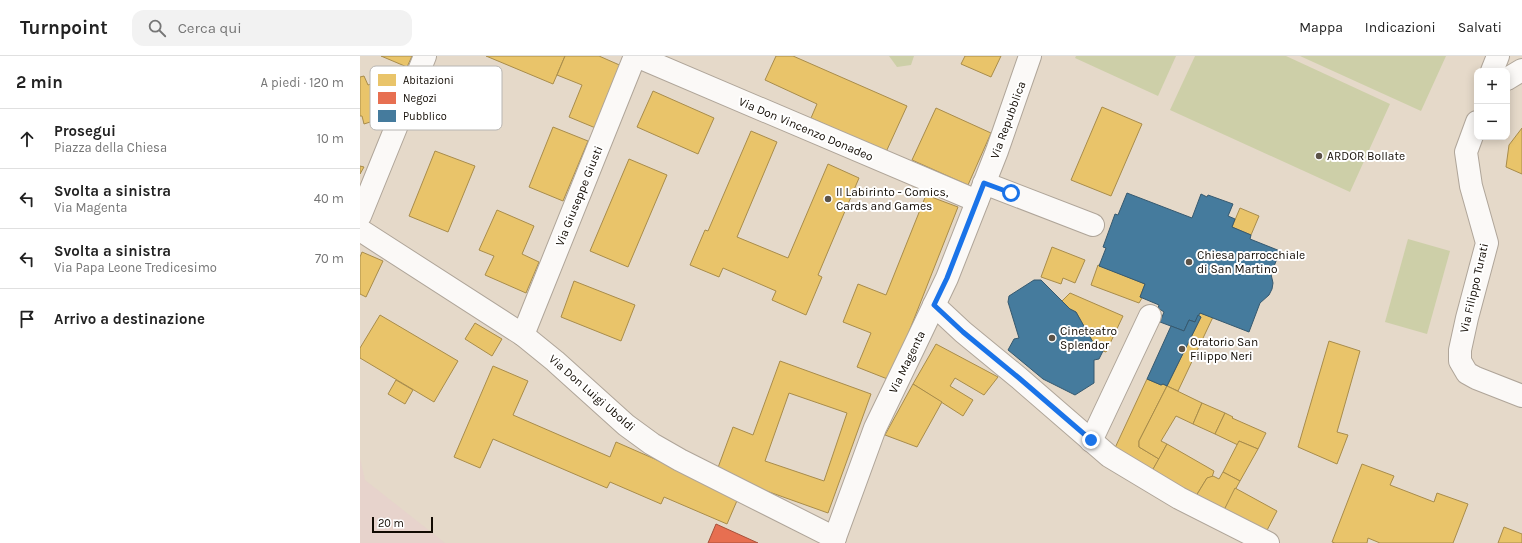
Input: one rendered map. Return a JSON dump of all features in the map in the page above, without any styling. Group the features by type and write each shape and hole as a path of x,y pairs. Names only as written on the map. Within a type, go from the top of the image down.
{"street":[{"path":"421,66 425,56"},
{"name":"Via Don Vincenzo Donadeo","path":"636,56 981,192 1094,225"},
{"name":"Via Giuseppe Giusti","path":"523,335 636,56"},
{"name":"Via Repubblica","path":"981,192 1030,56"},
{"path":"1493,68 1498,56"},
{"path":"1510,77 1522,70"},
{"path":"360,216 395,130"},
{"name":"Via Filippo Turati","path":"1474,130 1466,152 1471,186 1487,243 1467,318 1460,350 1460,361 1467,373 1522,396"},
{"name":"Via Magenta","path":"834,541 875,428 934,305 981,192"},
{"name":"Via Don Luigi Uboldi","path":"360,230 523,335 555,361 626,425 652,444 834,541"},
{"path":"934,305 963,332 1109,456 1179,498 1268,543"},
{"path":"1091,440 1150,316"}],"shaded area":[{"path":"360,458 365,480 445,543 360,543"}],"green space":[{"path":"889,56 914,56 911,65 897,67"},
{"path":"1076,56 1176,56 1158,96 1075,58"},
{"name":"ARDOR Bollate","path":"1195,56 1286,56 1390,104 1350,192 1170,110"},
{"path":"1300,56 1446,56 1421,111"},
{"path":"1408,239 1450,251 1427,334 1385,322"}],"building: Abitazioni":[{"path":"381,56 412,56 407,66"},
{"path":"486,56 565,56 553,84"},
{"path":"565,56 599,56 624,67 598,129 569,117 582,85 557,75"},
{"path":"776,56 793,56 907,106 886,152 811,118 817,104 765,80"},
{"path":"965,56 1001,56 991,77 961,64"},
{"path":"364,76 368,85 370,84 370,122 364,124 362,116 360,116 360,77"},
{"path":"653,91 714,118 698,154 637,127"},
{"path":"1102,107 1142,124 1111,196 1071,180"},
{"path":"936,108 991,133 968,185 912,160"},
{"path":"553,127 588,141 563,201 529,187"},
{"path":"1522,128 1522,174 1506,167 1509,145"},
{"path":"751,131 777,142 737,237 788,258 828,164 859,178 818,275 822,277 806,315 772,300 776,291 723,268 719,277 690,265 705,230 708,231"},
{"path":"435,151 475,166 448,232 409,216"},
{"path":"629,159 667,175 628,267 590,251"},
{"path":"360,166 364,167 360,174"},
{"path":"926,195 958,207 890,380 857,367 871,333 843,322 858,284 886,295"},
{"path":"1240,208 1259,216 1251,235 1232,227"},
{"path":"497,210 534,226 522,254 539,262 526,293 485,275 494,256 479,250"},
{"path":"1052,247 1085,260 1075,283 1063,278 1061,284 1041,277"},
{"path":"362,252 383,261 366,297 360,294 360,257"},
{"path":"1098,265 1145,284 1140,297 1142,298 1139,303 1091,285"},
{"path":"574,281 635,305 621,341 561,317"},
{"path":"1070,293 1123,316 1106,352 1103,351 1104,349 1094,344 1076,312 1070,309 1062,301"},
{"path":"1200,313 1213,317 1178,391 1167,386 1201,317 1198,315"},
{"path":"380,315 458,361 434,402 360,358 360,348"},
{"path":"475,323 502,339 492,356 465,339"},
{"path":"1329,341 1360,351 1337,432 1348,435 1337,464 1298,447"},
{"path":"936,344 998,377 984,395 955,378 950,386 973,400 963,416 913,384"},
{"path":"780,361 871,394 828,513 716,473 733,427 753,435","holes":["789,393 847,413 824,481 765,461"]},
{"path":"493,366 528,381 513,415 610,457 616,442 739,496 727,524 664,497 661,504 610,482 607,488 493,439 480,468 454,457"},
{"path":"1147,379 1167,386 1139,441 1139,447 1159,459 1152,471 1114,450"},
{"path":"396,380 413,390 405,404 388,394"},
{"path":"913,384 942,402 917,447 885,435"},
{"path":"1167,386 1202,403 1193,424 1176,416 1161,441 1167,444 1159,459 1139,447 1139,441"},
{"path":"1202,403 1225,413 1215,434 1193,424"},
{"path":"1225,413 1233,417 1232,418 1266,433 1258,449 1239,441 1238,445 1215,434"},
{"path":"1239,441 1258,449 1240,481 1223,472"},
{"path":"1167,444 1214,471 1212,477 1207,478 1196,496 1152,471"},
{"path":"1362,464 1394,476 1390,485 1434,502 1437,493 1468,504 1453,543 1380,543 1368,538 1367,543 1332,542"},
{"path":"1223,472 1240,481 1223,512 1196,496 1207,478 1213,476 1219,479"},
{"path":"1235,488 1277,511 1264,536 1223,512"},
{"path":"1504,527 1522,534 1522,543 1498,543"}],"building: Negozi":[{"path":"716,524 758,543 708,543"}],"building: Pubblico":[{"name":"Chiesa parrocchiale di San Martino","path":"1127,193 1192,218 1201,194 1233,204 1228,216 1235,219 1232,227 1251,235 1250,239 1280,251 1271,274 1273,283 1272,289 1269,295 1260,303 1249,332 1200,313 1195,322 1189,320 1184,331 1160,322 1164,312 1158,308 1159,305 1140,297 1145,284 1099,266 1106,248 1103,247 1115,214 1118,215"},
{"path":"1034,280 1041,280 1070,309 1076,312 1094,344 1104,349 1099,359 1094,360 1094,383 1075,395 1043,379 1008,350 1014,339 1019,338 1008,302 1009,296"},
{"path":"1198,315 1201,317 1167,386 1147,379 1171,326 1184,331 1189,320 1195,322"}],"place":[{"name":"ARDOR Bollate","path":"1319,156"},
{"name":"Il Labirinto - Comics, Cards and Games","path":"828,199"},
{"name":"Chiesa parrocchiale di San Martino","path":"1189,262"},
{"name":"Cineteatro Splendor","path":"1052,338"},
{"name":"Oratorio San Filippo Neri","path":"1182,349"}],"route":[{"path":"1011,193 984,183 947,278 934,305 963,332 1091,440"}]}
